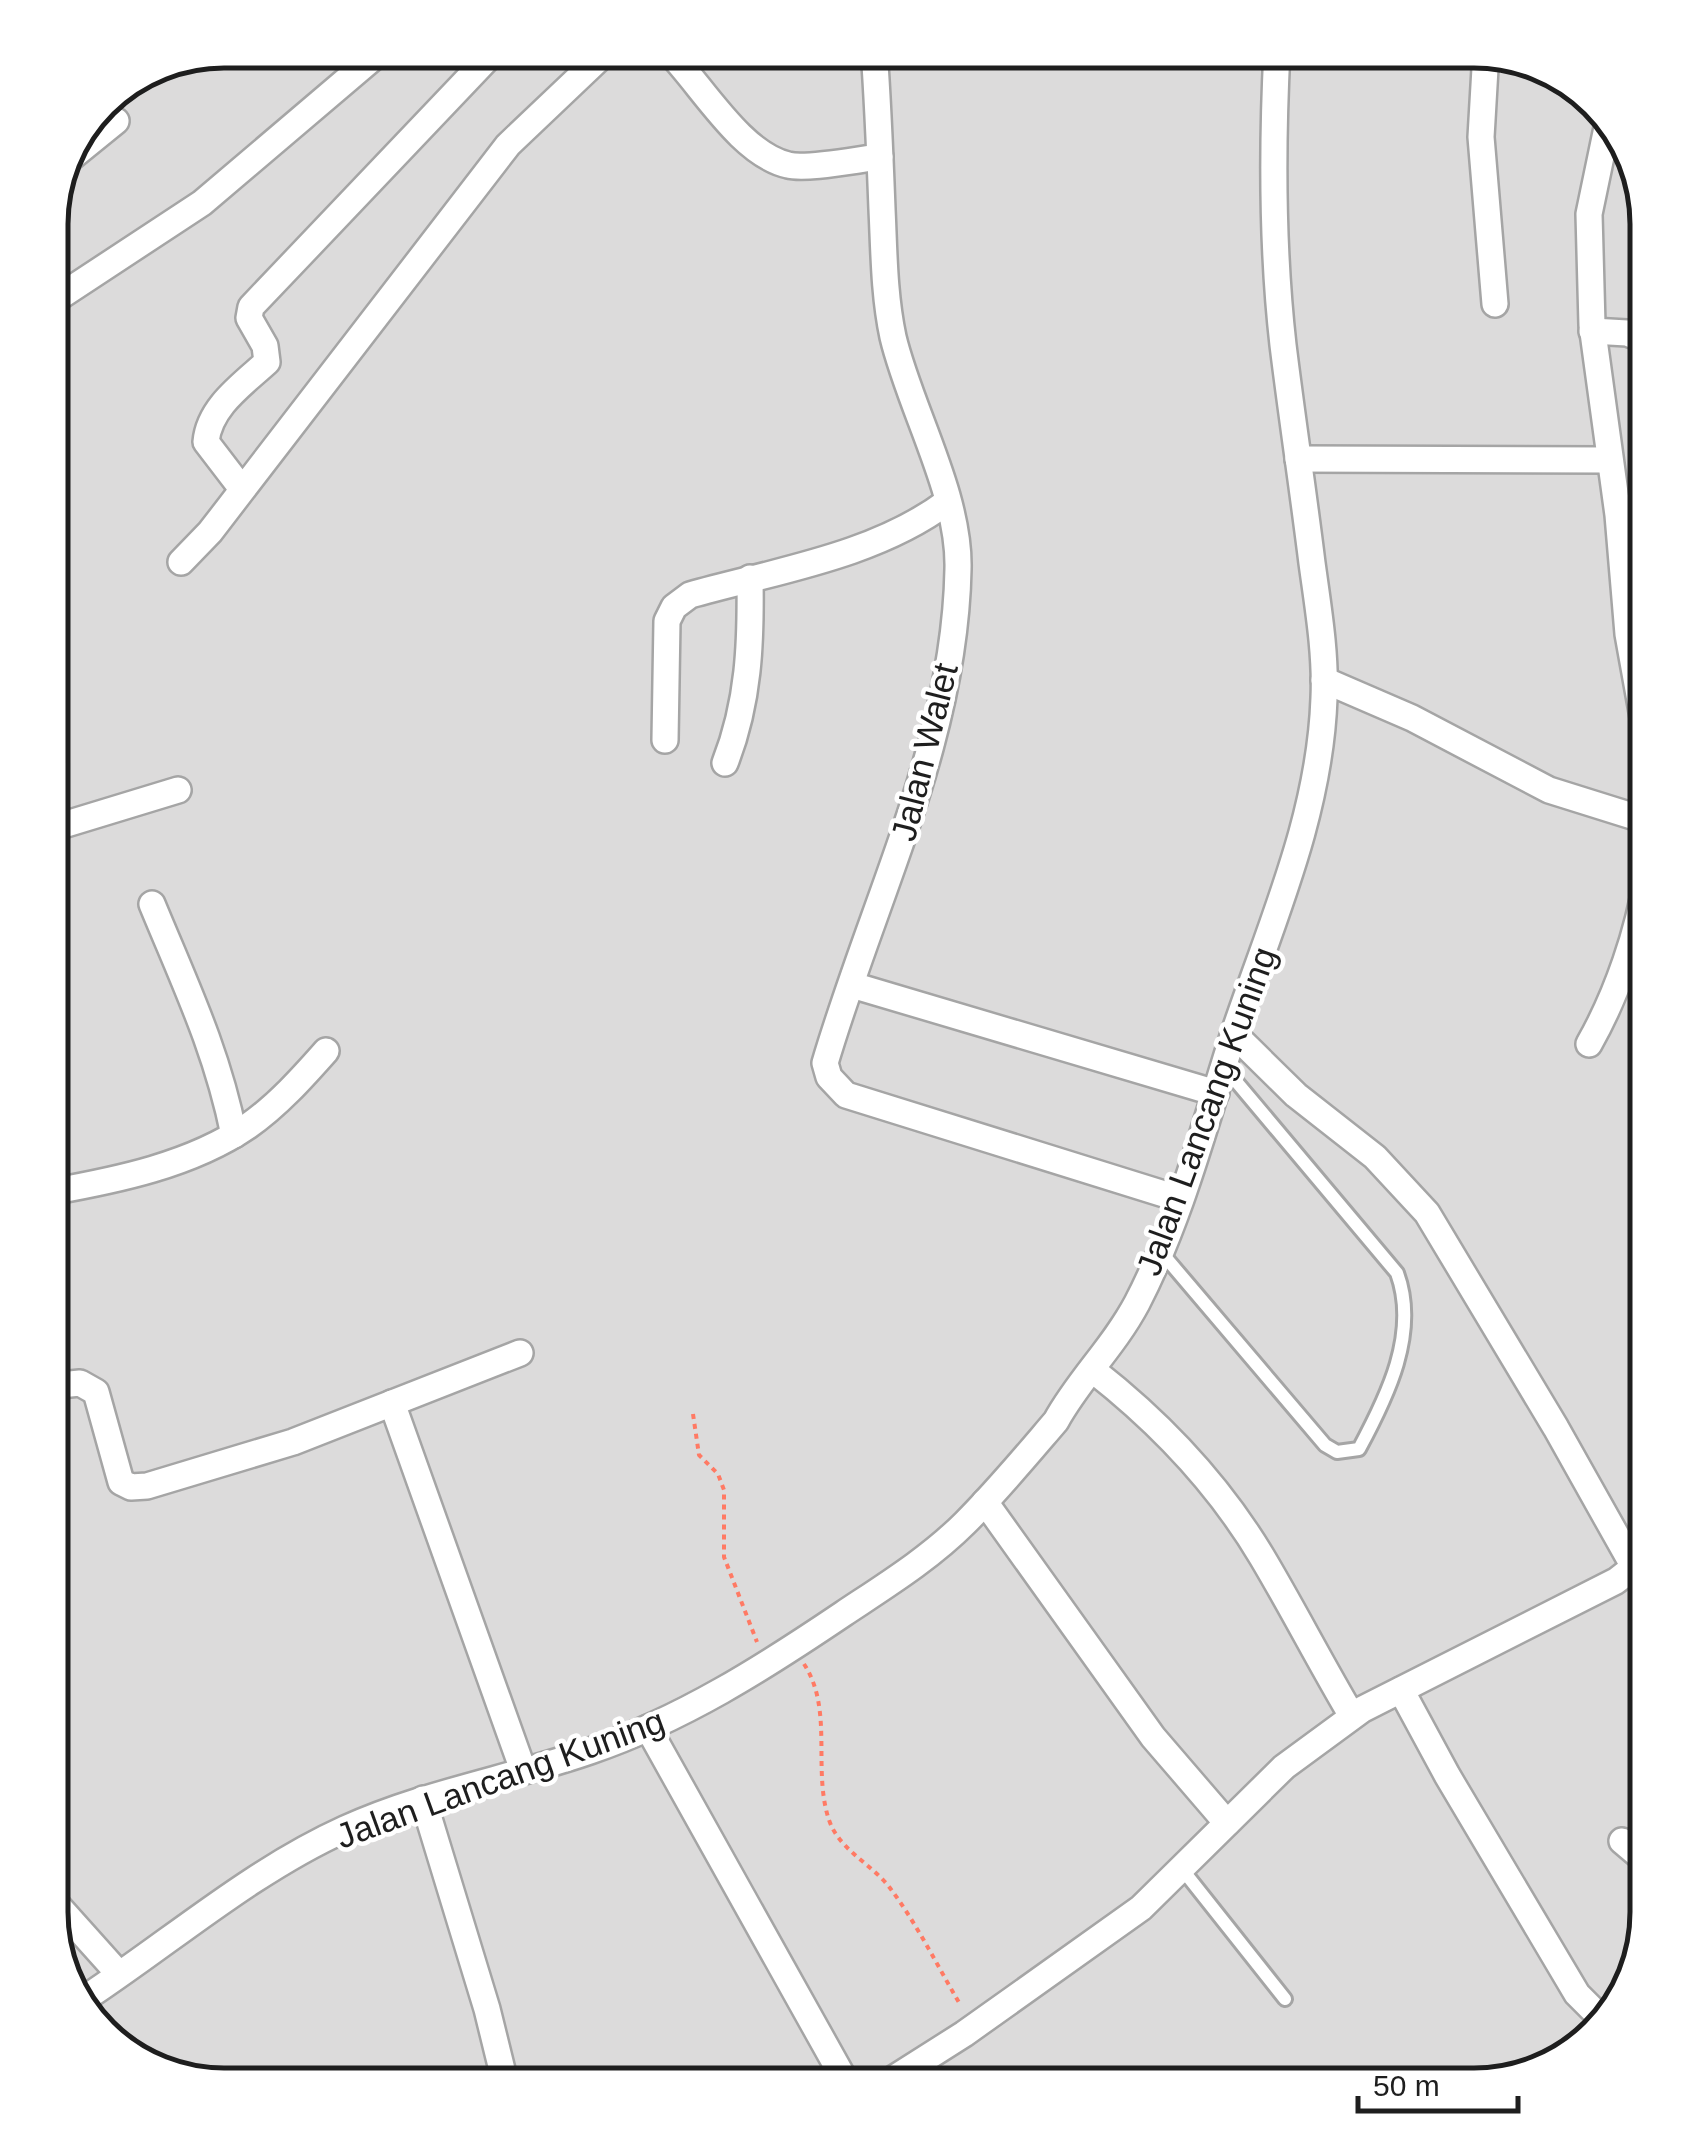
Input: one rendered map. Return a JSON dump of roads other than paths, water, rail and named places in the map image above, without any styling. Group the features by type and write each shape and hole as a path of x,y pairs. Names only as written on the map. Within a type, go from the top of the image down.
{"street":[{"path":"68,291 202,202 357,68"},
{"path":"242,489 206,442 207,429 219,406 267,362 265,346 249,318 251,307 478,68"},
{"path":"181,562 210,532 508,144 589,68"},
{"path":"684,68 747,144 789,166 880,157"},
{"name":"Jalan Walet","path":"875,68 885,280 893,337 947,502 958,563 956,612 942,696 896,861 825,1063 830,1077 846,1095 1180,1199"},
{"name":"Jalan Lancang Kuning","path":"91,1994 282,1863 342,1830 424,1799 587,1752 714,1698 767,1665 898,1578 962,1526 1056,1421 1138,1302 1180,1199 1291,872 1320,754 1322,640 1278,282 1273,134 1276,68"},
{"path":"1485,68 1482,137 1495,304"},
{"path":"93,140 116,121"},
{"path":"1605,139 1590,214 1592,330 1620,529 1630,645"},
{"path":"1592,330 1630,335"},
{"path":"1298,459 1609,460"},
{"path":"665,740 667,621 674,607 690,596 888,536 947,502"},
{"path":"725,762 740,726 746,692 750,578"},
{"path":"1324,680 1412,718 1548,790 1630,815"},
{"path":"68,824 178,790"},
{"path":"152,904 208,1034 224,1084 234,1135"},
{"path":"1589,1044 1630,946"},
{"path":"852,984 1216,1093"},
{"path":"1234,1034 1296,1096 1375,1157 1426,1213 1630,1544"},
{"path":"68,1188 182,1159 234,1135 263,1113 326,1050"},
{"path":"68,1384 80,1383 96,1392 101,1400 121,1482 131,1487 147,1486 292,1442 520,1353"},
{"path":"1094,1370 1136,1404 1222,1499 1261,1555 1352,1716"},
{"path":"392,1404 524,1770"},
{"path":"985,1502 1152,1737 1227,1822"},
{"path":"910,2068 1141,1908 1284,1767 1352,1716 1616,1581 1630,1570"},
{"path":"1401,1690 1576,1994 1594,2012"},
{"path":"648,1728 838,2068"},
{"path":"424,1799 502,2068"},
{"path":"1622,1842 1630,1848"},
{"path":"68,1917 119,1974"}],"lane":[{"path":"1160,1250 1325,1445 1337,1452 1359,1449 1388,1394 1406,1319 1402,1285 1397,1273 1224,1067"},
{"path":"1182,1869 1285,1999"}]}
